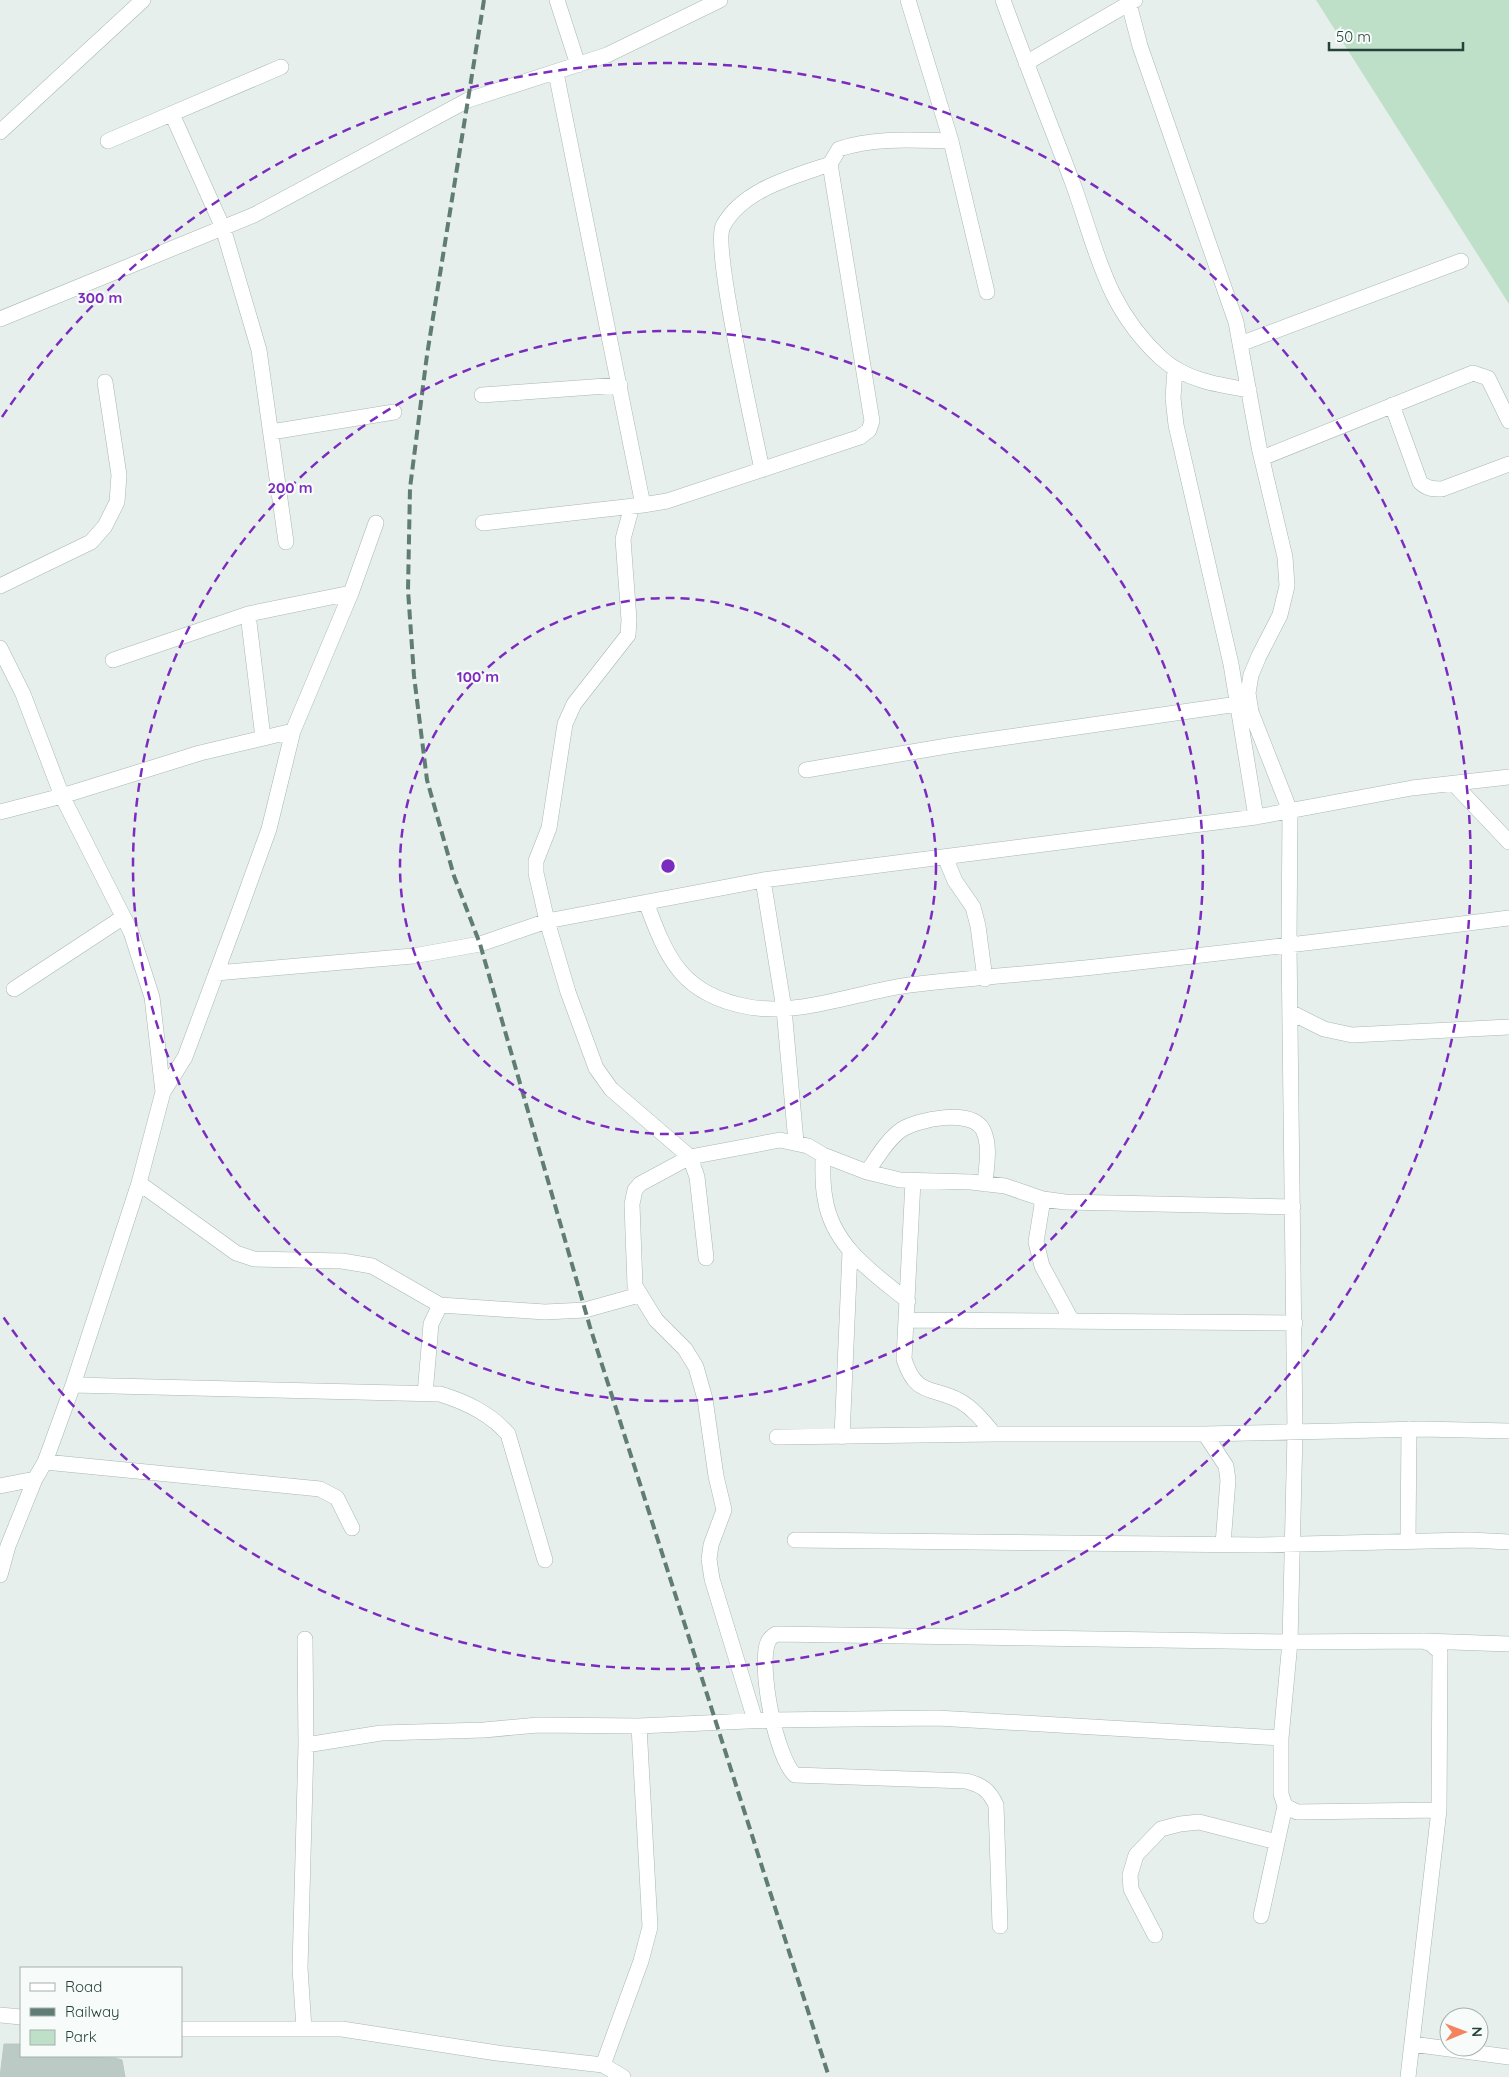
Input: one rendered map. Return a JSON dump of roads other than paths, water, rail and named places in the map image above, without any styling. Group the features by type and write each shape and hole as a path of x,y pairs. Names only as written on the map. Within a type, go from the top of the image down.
{"street":[{"path":"0,132 143,0"},
{"path":"557,0 578,65"},
{"path":"0,319 254,215 468,100 607,55 720,0"},
{"path":"908,0 951,141 986,292"},
{"path":"1004,0 1072,183 1099,265 1114,299 1142,337 1161,358 1175,369 1214,384 1249,390"},
{"path":"1026,63 1130,1 1140,46 1236,322 1262,458 1285,557 1287,586 1280,615 1251,675 1248,693 1251,712 1290,811 1289,944 1295,1323 1294,1543 1290,1642 1281,1738 1281,1794 1285,1806 1261,1916"},
{"path":"108,141 281,67"},
{"path":"556,73 620,384 638,506 623,539 629,620 628,635 574,704 564,724 549,828 536,861 536,873 547,921 568,992 596,1068 611,1089 690,1157 697,1177 706,1258"},
{"path":"172,114 223,228 259,350 286,542"},
{"path":"762,470 723,274 720,236 723,226 743,202 779,182 830,164 839,149 885,139 951,141"},
{"path":"483,523 638,506 667,501 860,437 869,430 872,421 830,164"},
{"path":"1240,344 1461,261"},
{"path":"1175,369 1174,398 1176,425 1238,704 1256,816"},
{"path":"1262,458 1473,373 1488,378 1509,421"},
{"path":"0,586 91,542 105,526 117,502 119,475 105,382"},
{"path":"482,395 620,384"},
{"path":"1392,405 1420,482 1424,486 1431,489 1442,489 1509,464"},
{"path":"271,432 394,412"},
{"path":"0,1575 8,1546 35,1479 45,1462 73,1385 138,1183 163,1092 185,1057 269,829 293,731 351,593 376,522"},
{"path":"113,660 248,614 351,593"},
{"path":"248,614 263,738"},
{"path":"0,648 23,694 62,796 122,918 131,932 152,997 163,1092"},
{"path":"806,770 953,745 1238,704"},
{"path":"0,812 62,796 200,753 293,731"},
{"path":"216,973 413,956 480,944 547,921 763,880 1256,816 1412,788 1509,777"},
{"path":"1454,784 1509,842"},
{"path":"945,857 955,881 973,907 978,926 985,979"},
{"path":"763,880 784,1009 796,1142"},
{"path":"646,902 670,960 684,978 707,993 748,1007 784,1009 908,985 985,979 1250,950 1509,918"},
{"path":"14,989 122,918"},
{"path":"1290,1012 1324,1029 1352,1035 1509,1027"},
{"path":"867,1172 902,1130 923,1121 950,1118 972,1120 984,1132 987,1147 985,1184"},
{"path":"755,1720 712,1578 709,1559 711,1545 724,1510 716,1476 705,1399 696,1368 686,1348 656,1320 634,1286 632,1204 635,1190 640,1184 690,1157 780,1140 808,1146 823,1155 867,1172 900,1180 1005,1186 1043,1199 1065,1202 1293,1207"},
{"path":"823,1155 825,1199 837,1232 850,1252 863,1265 908,1301"},
{"path":"913,1181 904,1359 914,1381 924,1388 960,1401 982,1419 994,1434"},
{"path":"138,1183 236,1253 254,1259 342,1261 372,1266 440,1305 545,1312 585,1310 639,1295"},
{"path":"1043,1199 1036,1242 1042,1266 1072,1321"},
{"path":"842,1437 850,1252"},
{"path":"425,1394 431,1324 440,1305"},
{"path":"907,1320 1295,1323"},
{"path":"73,1385 440,1394 461,1400 496,1420 508,1434 545,1560"},
{"path":"777,1438 994,1434 1205,1434 1409,1429 1509,1431"},
{"path":"1408,1541 1409,1429"},
{"path":"1205,1434 1226,1466 1228,1480 1223,1544"},
{"path":"45,1462 320,1489 337,1498 352,1528"},
{"path":"0,1486 35,1479"},
{"path":"795,1540 1223,1544 1408,1541 1509,1542"},
{"path":"1000,1926 996,1804 990,1792 980,1785 966,1781 795,1775 788,1768 782,1756 772,1720 764,1664 768,1641 776,1634 1290,1642 1423,1641 1509,1644"},
{"path":"304,2029 300,1968 306,1745 306,1638"},
{"path":"1408,2077 1439,1810 1440,1652 1431,1644 1423,1641"},
{"path":"306,1745 381,1733 484,1730 538,1725 639,1726 755,1720 937,1718 1281,1738"},
{"path":"603,2065 641,1961 650,1927 639,1726"},
{"path":"1285,1806 1297,1812 1439,1810"},
{"path":"1155,1936 1131,1889 1130,1875 1136,1855 1161,1829 1199,1822 1277,1842"},
{"path":"0,2015 20,2017"},
{"path":"182,2029 342,2029 497,2053 603,2065 623,2077"},
{"path":"1412,2044 1509,2057"}],"railway":[{"path":"484,0 427,355 410,488 408,590 414,676 427,780 454,876 480,944 590,1327 829,2077"}]}
